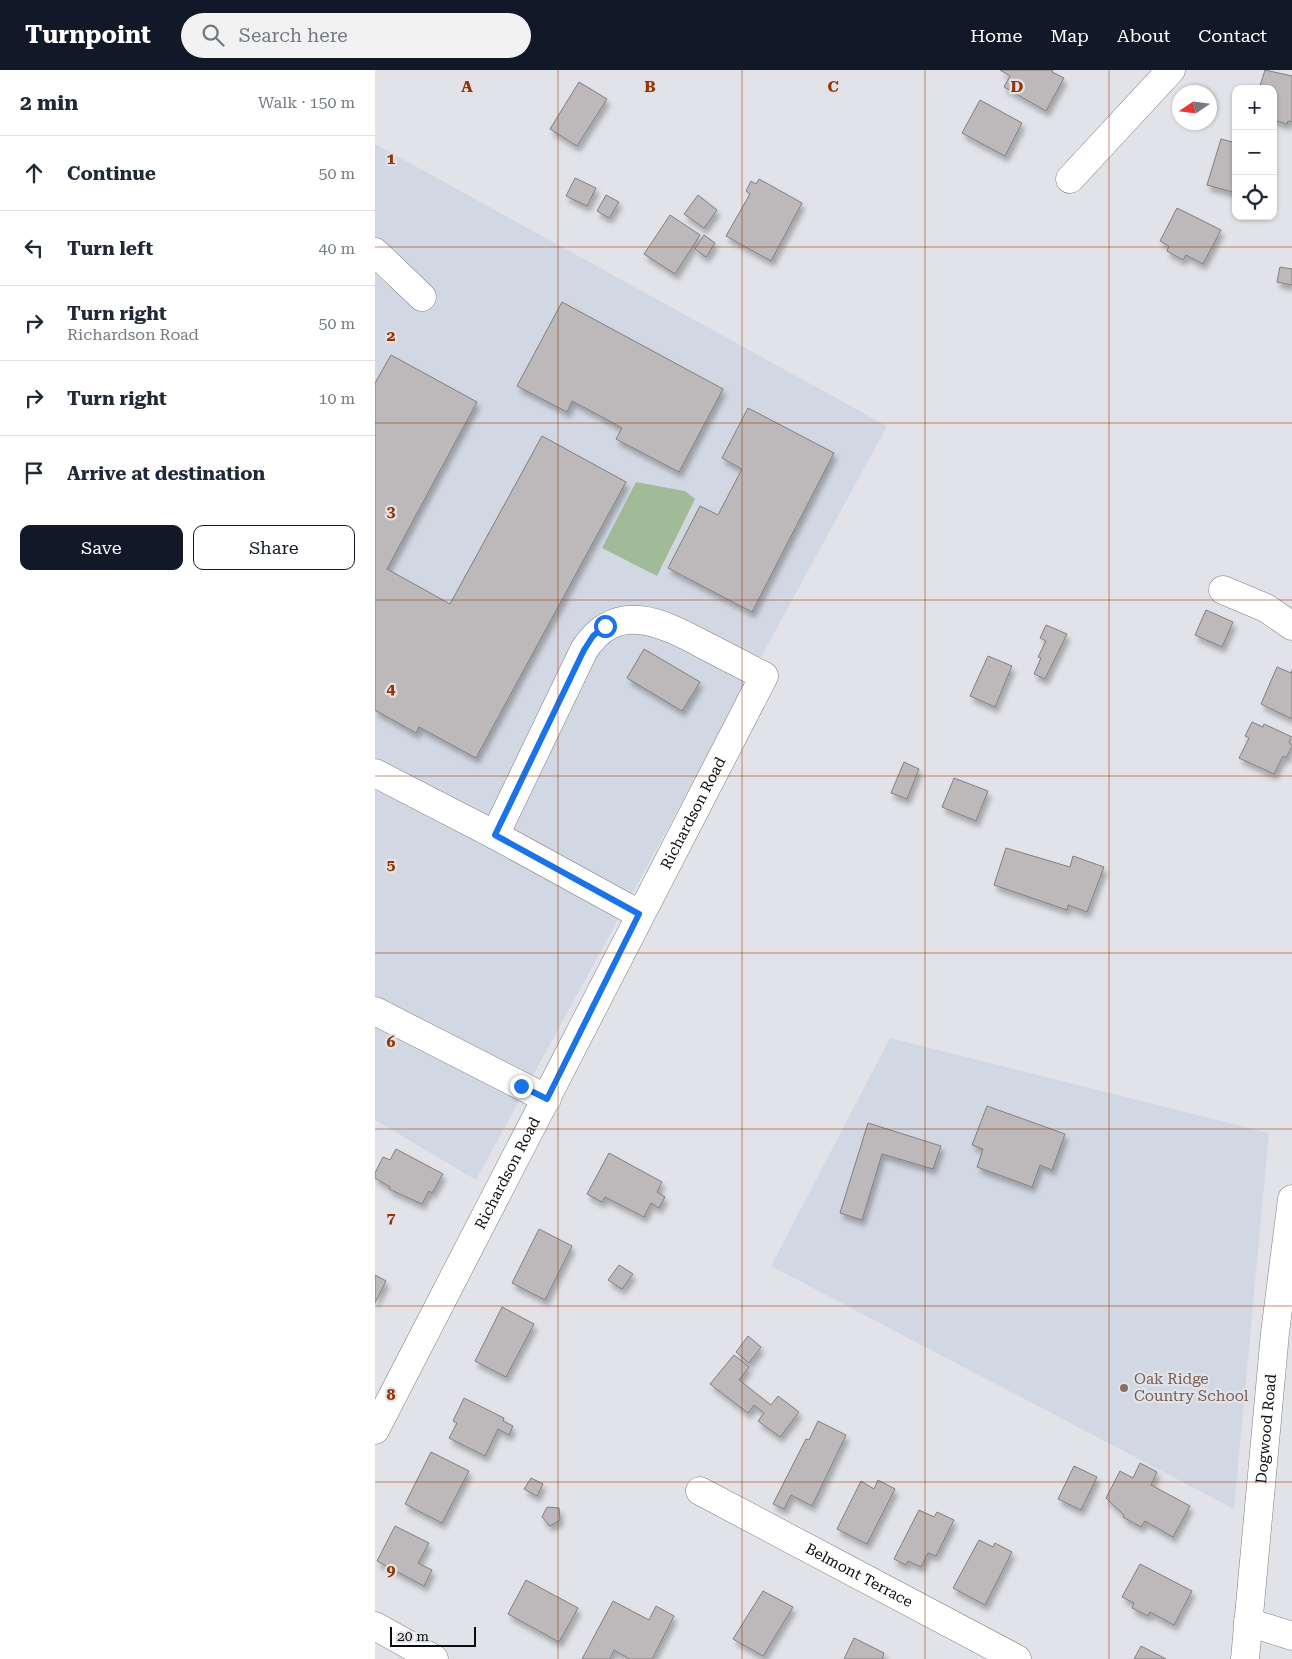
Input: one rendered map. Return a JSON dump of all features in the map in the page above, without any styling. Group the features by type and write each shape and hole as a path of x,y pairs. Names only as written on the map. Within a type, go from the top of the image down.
{"street":[{"path":"1070,179 1171,70"},
{"path":"375,252 422,297"},
{"path":"1223,590 1266,608 1292,626"},
{"name":"Richardson Road","path":"375,1430 547,1099 639,914 764,676 667,625 647,620 623,620 605,626 593,636 584,650 495,835"},
{"path":"375,773 495,835 639,914"},
{"path":"375,1011 547,1099"},
{"name":"Dogwood Road","path":"1245,1659 1284,1334 1292,1198"},
{"name":"Belmont Terrace","path":"700,1491 1017,1659"},
{"path":"1248,1622 1292,1636"},
{"path":"375,1626 434,1659"}],"shaded area":[{"path":"375,144 887,426 476,1180 375,1120"},
{"name":"Oak Ridge Country School","path":"890,1038 1269,1133 1234,1509 771,1266"}],"green space":[{"path":"636,482 685,491 695,499 657,576 602,548"}],"building":[{"path":"1000,70 1053,70 1052,72 1064,78 1046,111 1004,87 1010,76"},
{"path":"1265,70 1292,76 1292,122 1288,121 1287,124 1277,121 1277,85 1260,85"},
{"path":"579,82 607,99 577,146 550,129"},
{"path":"980,100 1022,123 1005,156 962,133"},
{"path":"1221,139 1232,142 1232,192 1207,185"},
{"path":"575,178 596,188 587,206 566,196"},
{"path":"759,179 802,203 771,261 726,236 750,194 746,191 751,181 756,184"},
{"path":"606,195 619,202 609,218 597,211"},
{"path":"698,195 717,210 704,228 684,214"},
{"path":"1177,208 1221,230 1203,264 1186,255 1183,260 1167,251 1169,246 1160,241"},
{"path":"670,215 700,235 675,274 644,254"},
{"path":"704,235 715,243 706,257 695,249"},
{"path":"1280,267 1292,269 1292,285 1277,282"},
{"path":"562,302 723,389 679,472 616,439 622,428 572,401 567,412 517,386"},
{"path":"391,355 477,402 387,569 450,604 542,436 626,482 476,758 419,727 416,733 375,710 375,383"},
{"path":"748,408 834,453 752,612 668,568 700,506 718,515 742,469 722,458"},
{"path":"1206,610 1233,622 1222,647 1195,635"},
{"path":"1046,625 1067,634 1045,679 1034,674 1041,658 1038,657 1046,641 1040,638"},
{"path":"644,649 700,682 682,711 627,678"},
{"path":"988,656 1012,666 995,707 970,696"},
{"path":"1277,667 1291,673 1292,670 1292,719 1261,704"},
{"path":"1252,722 1263,727 1264,724 1292,737 1289,742 1292,746 1286,758 1283,756 1274,774 1239,758 1249,738 1245,736"},
{"path":"904,762 919,769 907,799 891,793"},
{"path":"954,778 988,791 976,821 942,807"},
{"path":"1006,848 1070,867 1073,856 1104,867 1087,912 1068,905 1067,910 994,885"},
{"path":"987,1106 1065,1134 1052,1170 1040,1165 1032,1187 977,1167 983,1149 972,1145"},
{"path":"868,1123 941,1146 933,1169 882,1154 862,1220 840,1213"},
{"path":"396,1149 443,1174 432,1193 429,1191 422,1204 389,1189 390,1187 375,1178 375,1173 383,1157 390,1160"},
{"path":"609,1153 662,1182 657,1192 665,1197 659,1208 651,1203 644,1217 605,1197 602,1202 587,1194"},
{"path":"539,1229 572,1246 545,1300 512,1283"},
{"path":"619,1265 633,1274 622,1289 608,1280"},
{"path":"375,1275 386,1281 375,1303"},
{"path":"502,1307 534,1324 506,1377 475,1361"},
{"path":"748,1336 761,1347 749,1363 736,1352"},
{"path":"734,1355 749,1367 739,1380 771,1405 778,1396 799,1412 780,1437 758,1421 764,1413 754,1405 748,1413 710,1384"},
{"path":"464,1398 504,1418 503,1421 513,1426 509,1435 498,1429 485,1456 449,1438 457,1423 453,1421"},
{"path":"818,1421 846,1435 812,1506 791,1495 784,1509 773,1504 806,1439 809,1440"},
{"path":"431,1452 469,1471 442,1523 405,1504"},
{"path":"1140,1463 1157,1472 1151,1485 1190,1506 1173,1537 1145,1521 1141,1527 1123,1517 1124,1515 1106,1498 1120,1471 1133,1478"},
{"path":"1074,1466 1097,1477 1081,1510 1058,1499"},
{"path":"531,1478 543,1484 537,1496 524,1489"},
{"path":"878,1480 895,1489 867,1544 837,1529 861,1481 874,1489"},
{"path":"547,1507 559,1508 560,1520 550,1526 542,1517"},
{"path":"919,1510 934,1517 937,1512 954,1520 936,1556 928,1553 921,1567 908,1561 906,1565 894,1559"},
{"path":"395,1526 429,1543 418,1563 432,1570 424,1586 377,1561"},
{"path":"979,1540 993,1547 995,1543 1012,1552 985,1605 953,1588"},
{"path":"1140,1564 1192,1591 1174,1625 1150,1612 1148,1616 1132,1608 1134,1603 1122,1597"},
{"path":"526,1580 578,1608 559,1642 508,1614"},
{"path":"763,1591 793,1607 763,1656 733,1639"},
{"path":"613,1601 649,1620 656,1606 674,1616 652,1659 630,1659 614,1650 610,1659 582,1659"},
{"path":"854,1638 884,1653 882,1659 844,1659"},
{"path":"1141,1646 1166,1659 1134,1659"}],"place":[{"name":"Oak Ridge Country School","path":"1124,1388"}],"route":[{"path":"521,1086 547,1099 639,914 495,835 584,650 593,636 605,626"}]}
